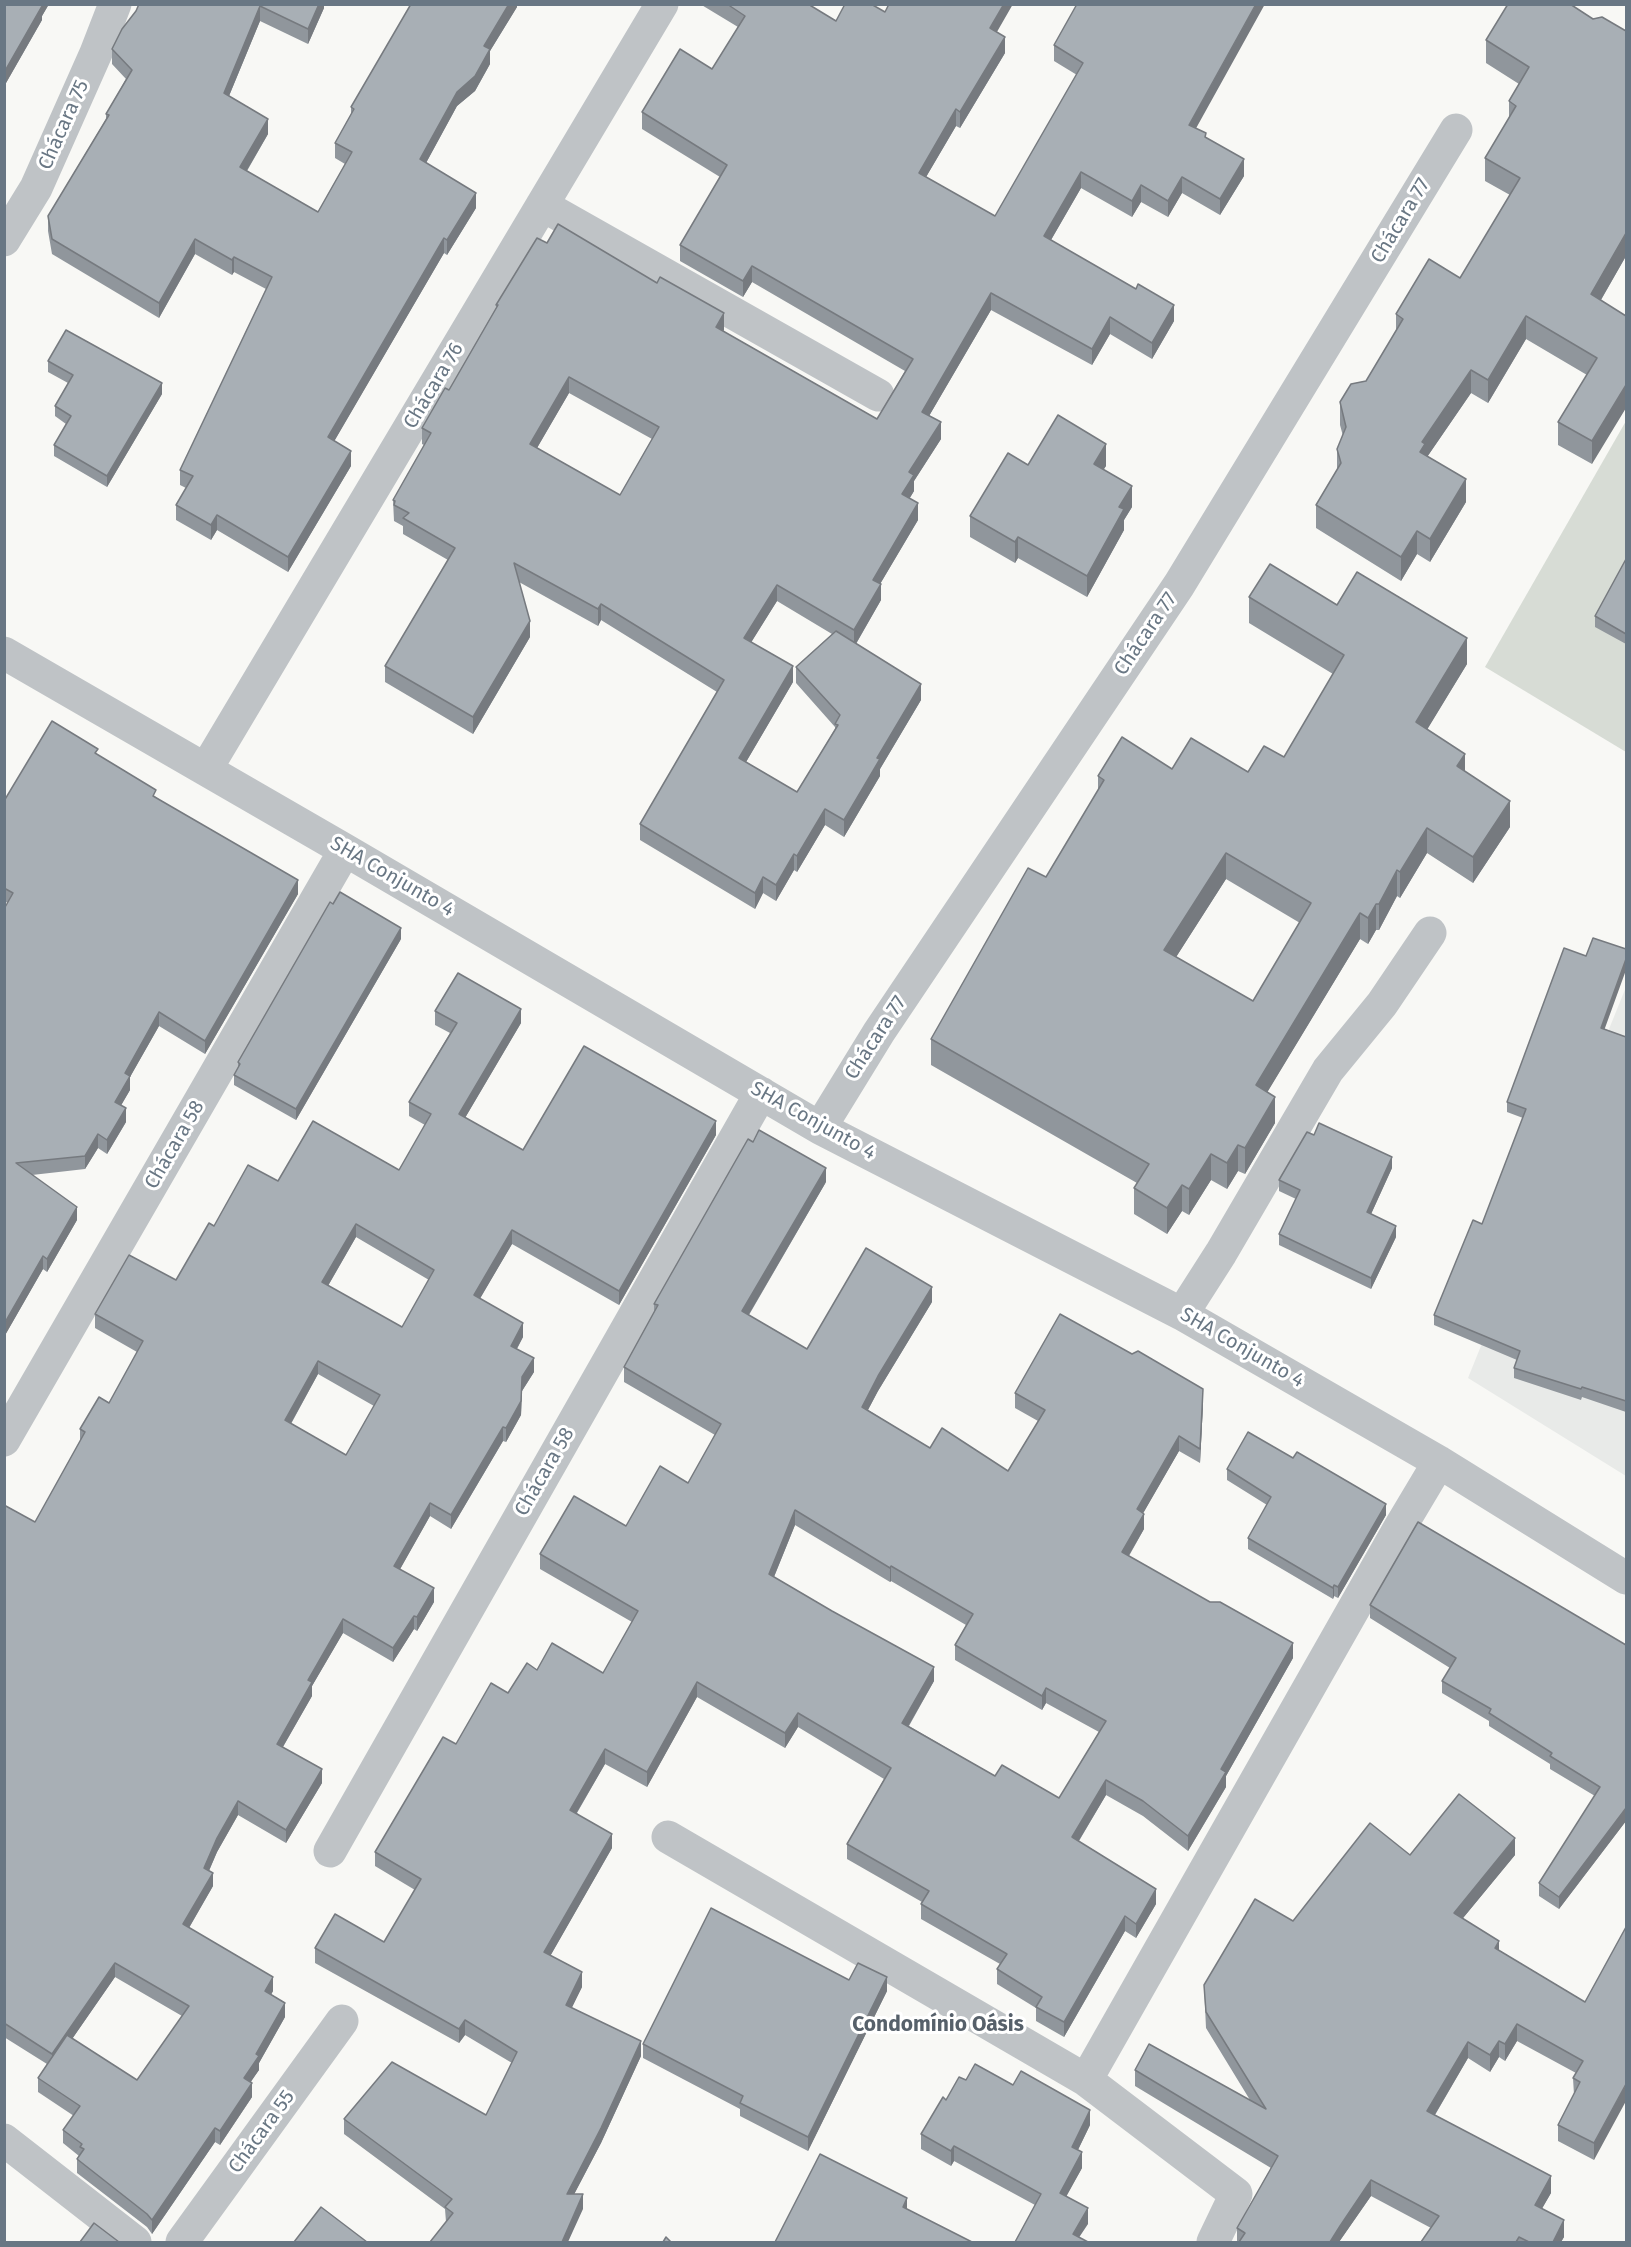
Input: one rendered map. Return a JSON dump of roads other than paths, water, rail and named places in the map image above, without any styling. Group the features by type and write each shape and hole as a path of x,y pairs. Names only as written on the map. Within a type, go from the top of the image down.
{"street":[{"name":"Chácara 75","path":"4,240 36,188 96,53 115,4"},
{"name":"Chácara 76","path":"206,769 662,4"},
{"name":"Chácara 77","path":"820,1128 879,1032 1179,585 1456,130"},
{"path":"542,205 878,394"},
{"name":"SHA Conjunto 4","path":"4,653 820,1128 1182,1314 1439,1462 1626,1578"},
{"name":"Chácara 58","path":"4,1440 345,850"},
{"path":"1182,1314 1221,1253 1328,1070 1382,1004 1430,933"},
{"name":"Chácara 58","path":"330,1851 761,1093"},
{"path":"1086,2080 1439,1462"},
{"path":"668,1837 1086,2080 1236,2194 1213,2242"},
{"name":"Chácara 55","path":"182,2242 342,2021"},
{"path":"4,2140 135,2242"}],"district":[{"name":"Condomínio Oásis","path":"938,2025"}]}
